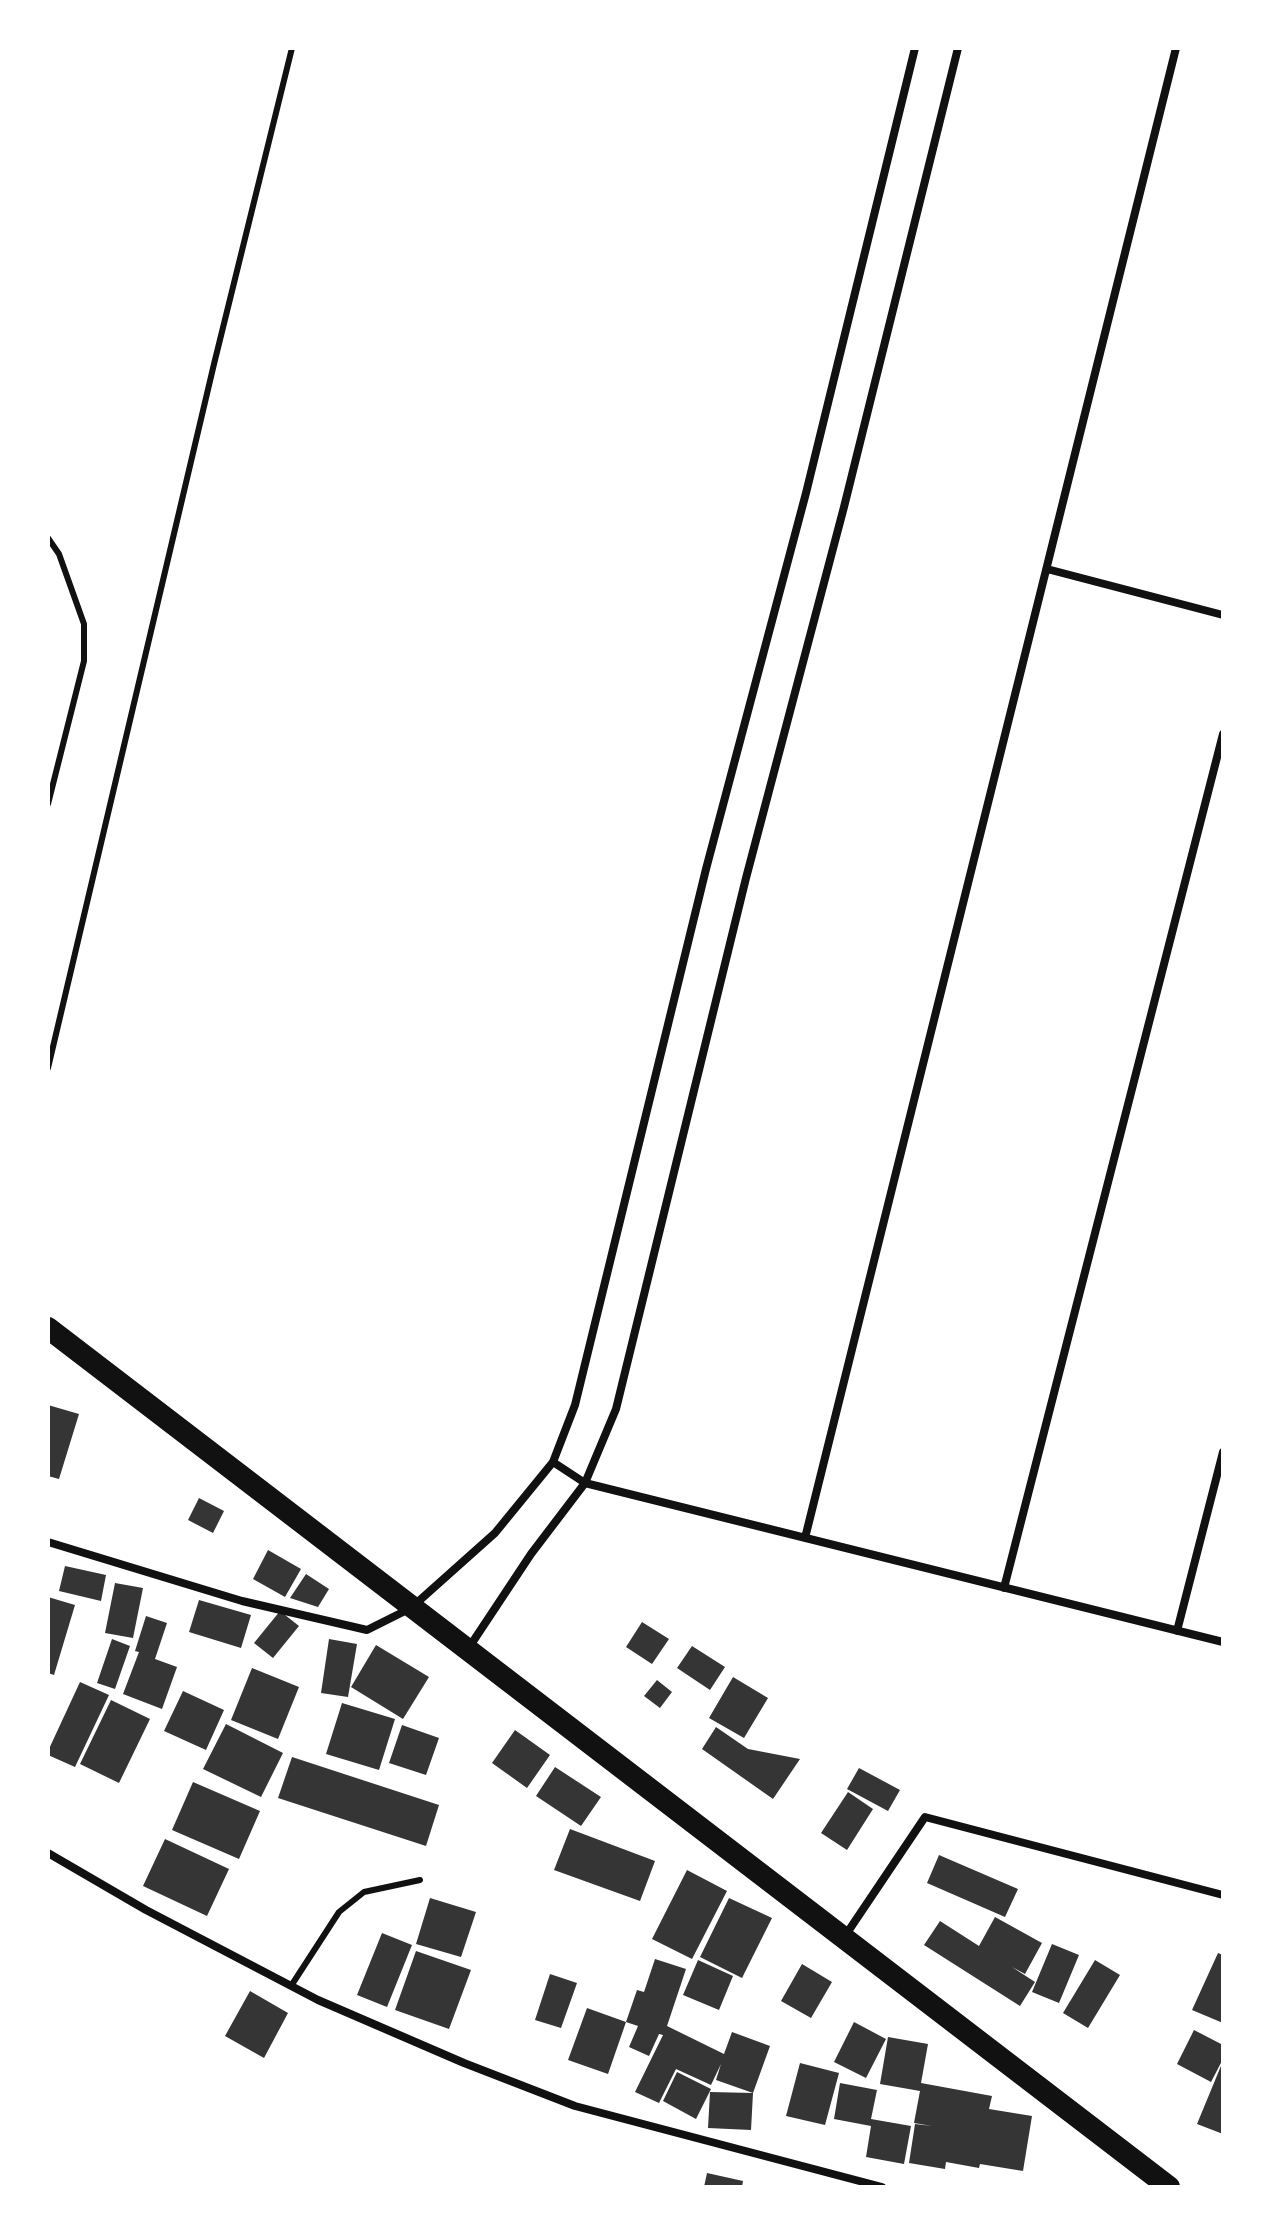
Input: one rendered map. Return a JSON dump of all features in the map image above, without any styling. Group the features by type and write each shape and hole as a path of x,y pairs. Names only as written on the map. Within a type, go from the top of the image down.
{"highway":[{"path":"48,1328 1169,2187"}],"street":[{"path":"48,1542 242,1601 367,1630 411,1608 495,1533 553,1462 575,1405 706,869 806,493 915,48"},
{"path":"467,1650 531,1554 585,1483 616,1409 746,878 844,507 958,48"},
{"path":"805,1538 1176,48"},
{"path":"1047,569 1223,615"},
{"path":"1004,1588 1223,734"},
{"path":"1177,1631 1223,1452"},
{"path":"553,1462 585,1483 1223,1642"},
{"path":"844,1937 925,1817 1223,1895"},
{"path":"48,1853 146,1910 318,2000 464,2063 575,2106 882,2187"}],"lane":[{"path":"48,1068 292,48"},
{"path":"48,538 59,554 84,624 84,661 48,804"},
{"path":"48,764 58,765"},
{"path":"291,1986 339,1912 364,1892 420,1880"}],"building":[{"path":"48,1405 79,1414 59,1479 48,1476"},
{"path":"199,1498 224,1511 213,1533 188,1520"},
{"path":"268,1550 301,1569 285,1597 253,1579"},
{"path":"65,1566 106,1575 101,1601 59,1591"},
{"path":"306,1574 329,1589 318,1607 290,1598"},
{"path":"115,1583 143,1588 133,1638 105,1633"},
{"path":"48,1597 75,1605 54,1675 48,1673"},
{"path":"199,1600 251,1615 241,1648 189,1632"},
{"path":"280,1611 299,1626 273,1658 254,1643"},
{"path":"146,1616 167,1623 155,1659 177,1667 162,1709 123,1694 139,1652 135,1651"},
{"path":"642,1622 669,1639 652,1664 626,1647"},
{"path":"112,1639 130,1646 115,1689 97,1683"},
{"path":"329,1639 357,1644 348,1697 321,1693"},
{"path":"376,1645 429,1677 403,1719 351,1687"},
{"path":"692,1646 725,1667 710,1690 677,1668"},
{"path":"252,1668 299,1687 278,1739 231,1720"},
{"path":"733,1677 768,1698 744,1738 709,1718"},
{"path":"657,1680 672,1692 660,1708 644,1696"},
{"path":"80,1682 109,1695 75,1767 48,1755 48,1751"},
{"path":"183,1691 224,1710 206,1750 164,1731"},
{"path":"111,1700 150,1719 119,1783 80,1764"},
{"path":"342,1703 395,1719 379,1770 326,1754"},
{"path":"226,1724 283,1753 261,1797 203,1769"},
{"path":"402,1725 439,1738 426,1775 389,1763"},
{"path":"716,1727 748,1749 800,1759 773,1799 702,1749"},
{"path":"515,1730 550,1755 527,1788 492,1763"},
{"path":"292,1757 439,1805 426,1846 278,1798"},
{"path":"555,1767 601,1797 581,1826 536,1796"},
{"path":"859,1768 900,1790 888,1811 847,1789"},
{"path":"193,1782 260,1811 239,1859 172,1830"},
{"path":"848,1792 873,1809 847,1850 821,1833"},
{"path":"570,1829 655,1861 640,1901 554,1870"},
{"path":"165,1839 229,1869 207,1916 143,1886"},
{"path":"939,1855 1018,1889 1005,1917 927,1883"},
{"path":"687,1870 727,1891 692,1959 652,1939"},
{"path":"430,1898 476,1912 461,1957 416,1944"},
{"path":"729,1898 772,1918 742,1978 700,1957"},
{"path":"995,1917 1042,1943 1025,1974 1012,1967 1035,1982 1020,2006 924,1945 940,1921 979,1946"},
{"path":"382,1933 412,1945 387,2007 357,1995"},
{"path":"1052,1944 1079,1955 1059,2003 1032,1992"},
{"path":"416,1951 471,1970 449,2029 395,2010"},
{"path":"1218,1953 1223,1955 1223,2023 1192,2010"},
{"path":"655,1959 686,1969 667,2026 724,2054 732,2032 770,2046 753,2093 716,2080 721,2064 711,2085 676,2069 659,2103 635,2092 663,2035 659,2034 649,2056 629,2047 638,2026 626,2022 637,1990 644,1992"},
{"path":"698,1960 733,1976 719,2010 683,1995"},
{"path":"1095,1960 1120,1975 1088,2028 1063,2013"},
{"path":"802,1964 832,1982 811,2018 781,2001"},
{"path":"550,1974 577,1983 561,2028 535,2020"},
{"path":"250,1991 288,2013 264,2058 225,2036"},
{"path":"587,2008 626,2022 608,2074 568,2060"},
{"path":"854,2022 886,2039 866,2078 834,2062"},
{"path":"1194,2030 1223,2045 1223,2059 1211,2082 1177,2064"},
{"path":"888,2037 928,2044 921,2083 992,2096 989,2109 1032,2116 1023,2171 980,2164 979,2168 946,2162 945,2169 909,2163 915,2124 932,2126 914,2123 920,2091 880,2084"},
{"path":"1223,2061 1223,2134 1197,2124"},
{"path":"800,2063 839,2073 825,2125 786,2116"},
{"path":"677,2072 711,2089 696,2119 663,2101"},
{"path":"840,2083 877,2090 871,2119 911,2126 904,2164 866,2157 871,2126 834,2119"},
{"path":"710,2092 753,2093 751,2130 708,2128"},
{"path":"707,2173 743,2181 742,2187 704,2187"}]}
